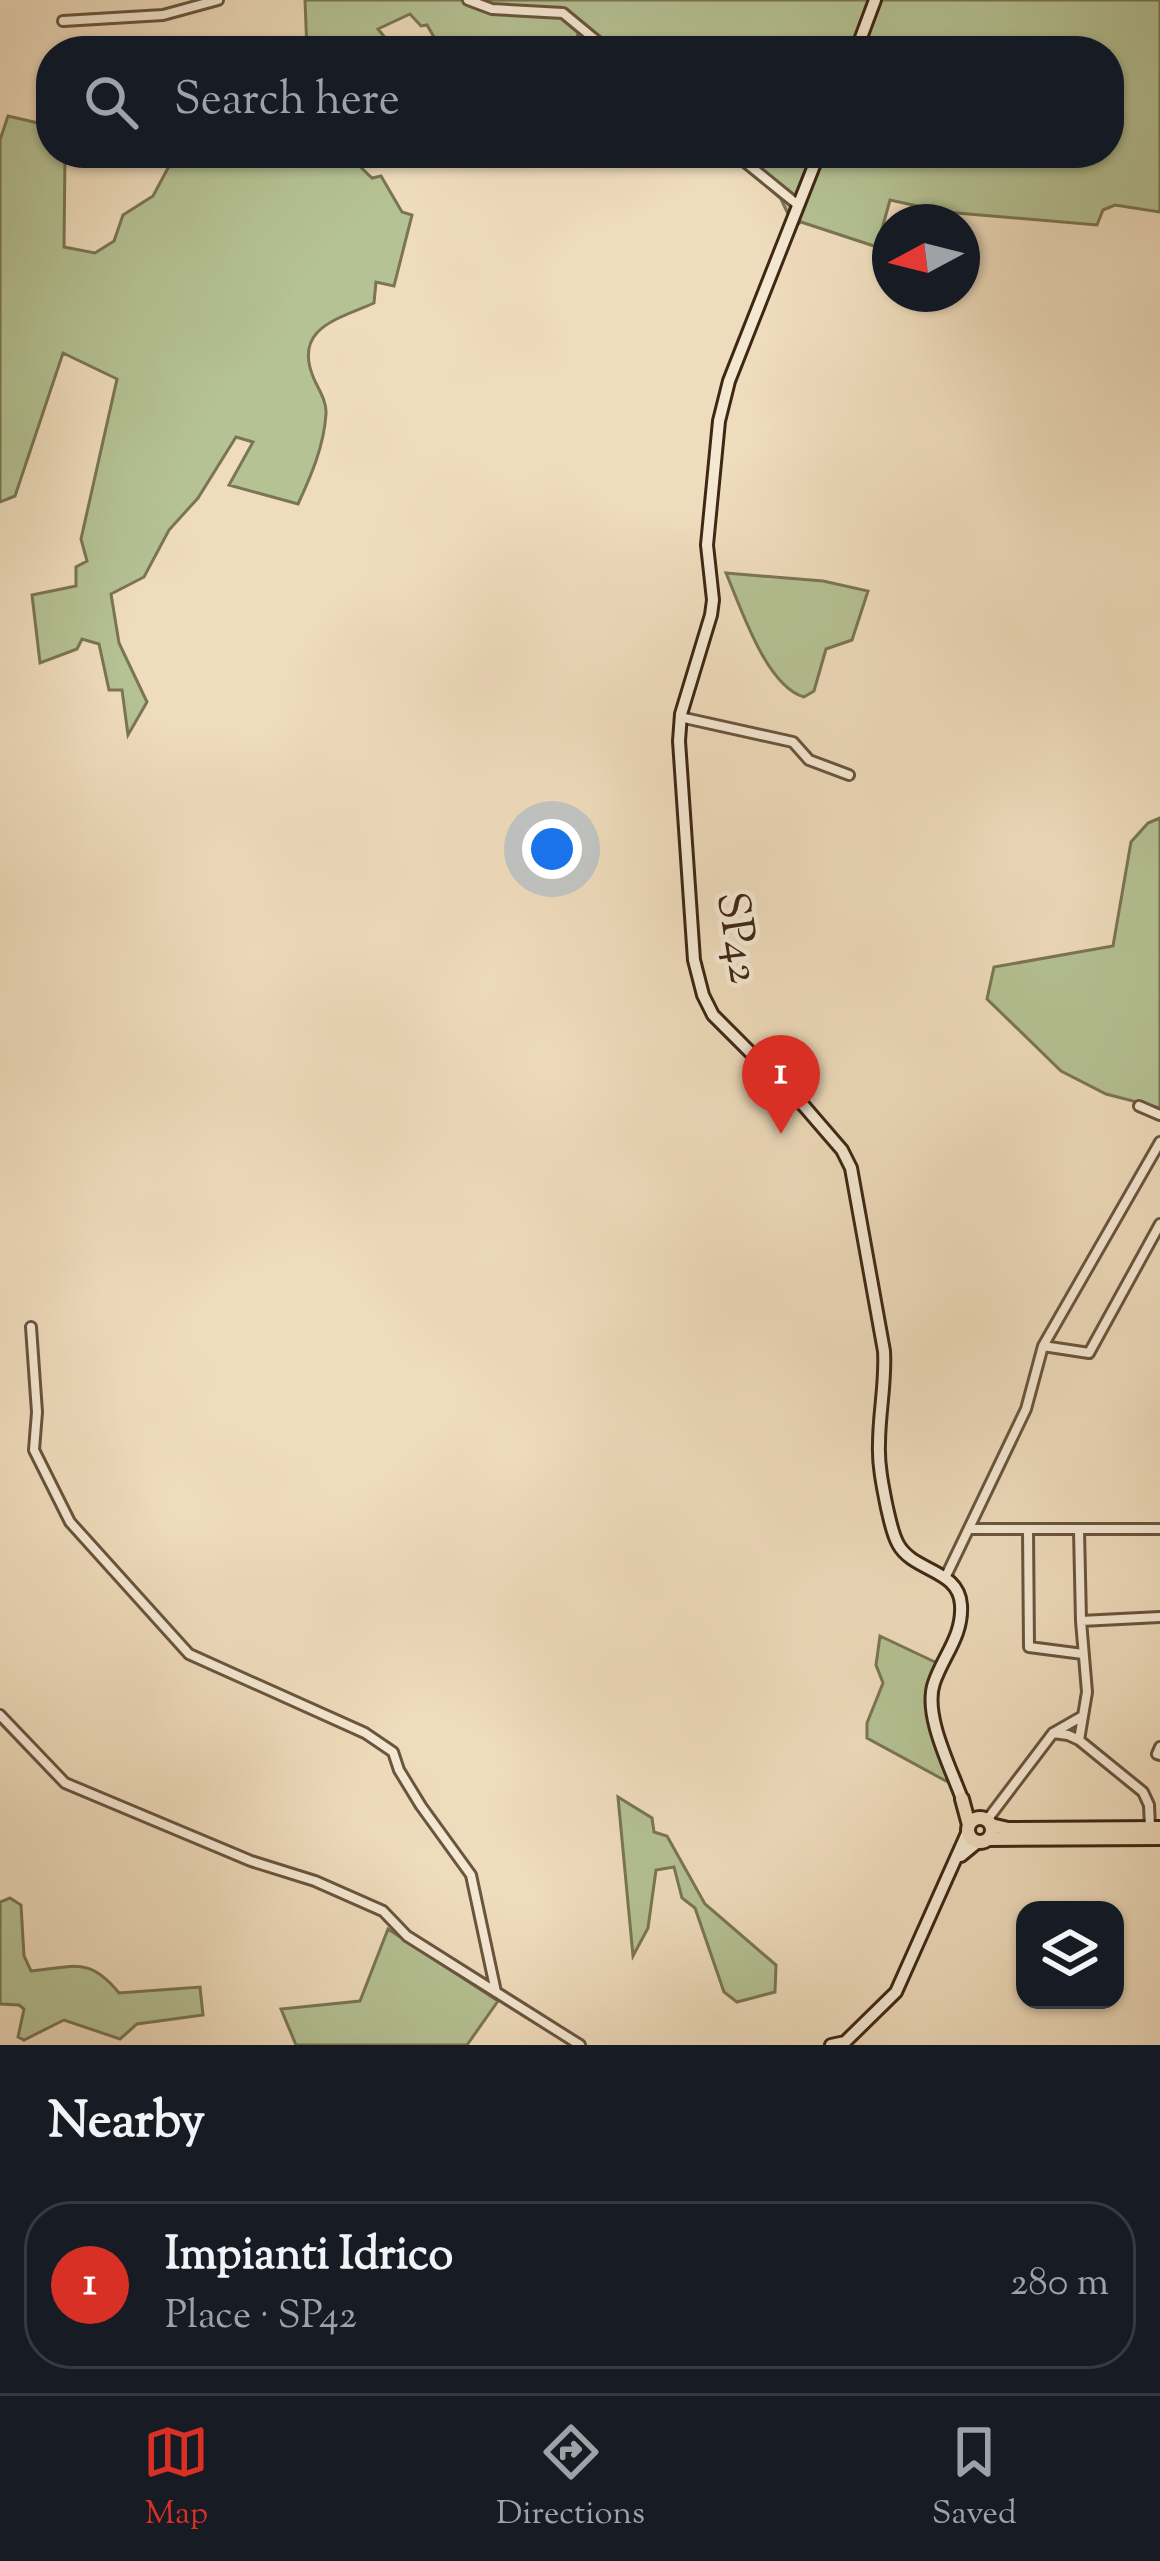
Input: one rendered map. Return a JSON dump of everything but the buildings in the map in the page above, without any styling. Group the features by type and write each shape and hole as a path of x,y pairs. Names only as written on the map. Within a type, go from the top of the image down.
{"main road":[{"path":"862,36 875,0"},
{"name":"SP42","path":"813,168 722,406 707,545 713,600 680,717 697,976 713,1016 804,1106 842,1150 851,1168 884,1351 878,1444 890,1521 901,1550 946,1576"},
{"path":"946,1576 959,1593 961,1624 932,1687 931,1707 962,1799 980,1828"},
{"path":"980,1828 1157,1832"},
{"path":"831,2045 845,2042 896,1991 958,1858 980,1828"}],"street":[{"path":"63,21 163,15 218,0"},
{"path":"468,0 492,9 563,13 591,36"},
{"path":"752,168 799,206"},
{"path":"680,717 793,742 809,760 849,775"},
{"path":"1139,1106 1160,1115"},
{"path":"946,1576 1026,1409 1043,1346 1160,1142"},
{"path":"1043,1346 1089,1353 1160,1224"},
{"path":"31,1327 37,1412 34,1450 70,1522 188,1654 364,1733 394,1752 421,1806 471,1875 496,1992"},
{"path":"970,1528 1160,1529"},
{"path":"1028,1529 1029,1647 1083,1654"},
{"path":"1078,1740 1087,1692 1079,1530"},
{"path":"1081,1622 1160,1617"},
{"path":"0,1715 65,1784 383,1911 407,1936 580,2045"},
{"path":"980,1828 1053,1733 1083,1717"},
{"path":"1053,1733 1078,1740 1143,1792 1157,1832"}],"green space":[{"path":"305,0 874,0 859,36 433,36 427,25 421,26 410,14 378,29 384,36 306,36"},
{"path":"880,0 1160,0 1160,212 1115,205 1103,210 1097,225 980,215 980,204 890,200 889,204 872,204 872,245 801,222 794,227 816,168 1124,168 1124,36 866,36"},
{"path":"8,116 36,123 36,168 65,168 64,247 95,253 114,241 123,215 153,196 168,168 362,168 372,178 381,176 402,212 412,215 394,286 376,282 374,303 322,328 309,348 326,414 320,449 298,504 229,485 253,442 236,437 198,498 169,530 144,577 111,594 119,643 147,702 128,735 122,690 109,690 99,644 82,639 77,649 40,663 32,595 76,586 76,567 87,561 81,539 117,379 63,353 15,496 0,502 0,140"},
{"path":"746,168 806,168 788,214 781,199"},
{"path":"726,573 823,581 868,591 852,640 826,649 814,691 804,697 778,678 756,644"},
{"path":"1160,818 1160,1108 1106,1094 1061,1071 987,999 994,967 1113,946 1131,842 1148,823"},
{"path":"880,1636 937,1663 925,1703 950,1778 946,1781 867,1738 867,1723 883,1683 876,1665"},
{"path":"618,1797 652,1818 654,1832 667,1836 705,1904 776,1965 775,1992 737,2002 724,1992 695,1908 682,1898 674,1867 656,1870 648,1928 633,1956"},
{"path":"10,1898 21,1905 24,1956 31,1971 70,1966 89,1969 119,1993 200,1987 203,2015 137,2024 120,2039 64,2020 24,2040 18,2037 24,2009 0,2004 0,1902"},
{"path":"388,1929 498,2001 467,2045 296,2045 281,2009 360,2001"}],"place":[{"name":"Impianti Idrico","path":"781,1134"}]}
